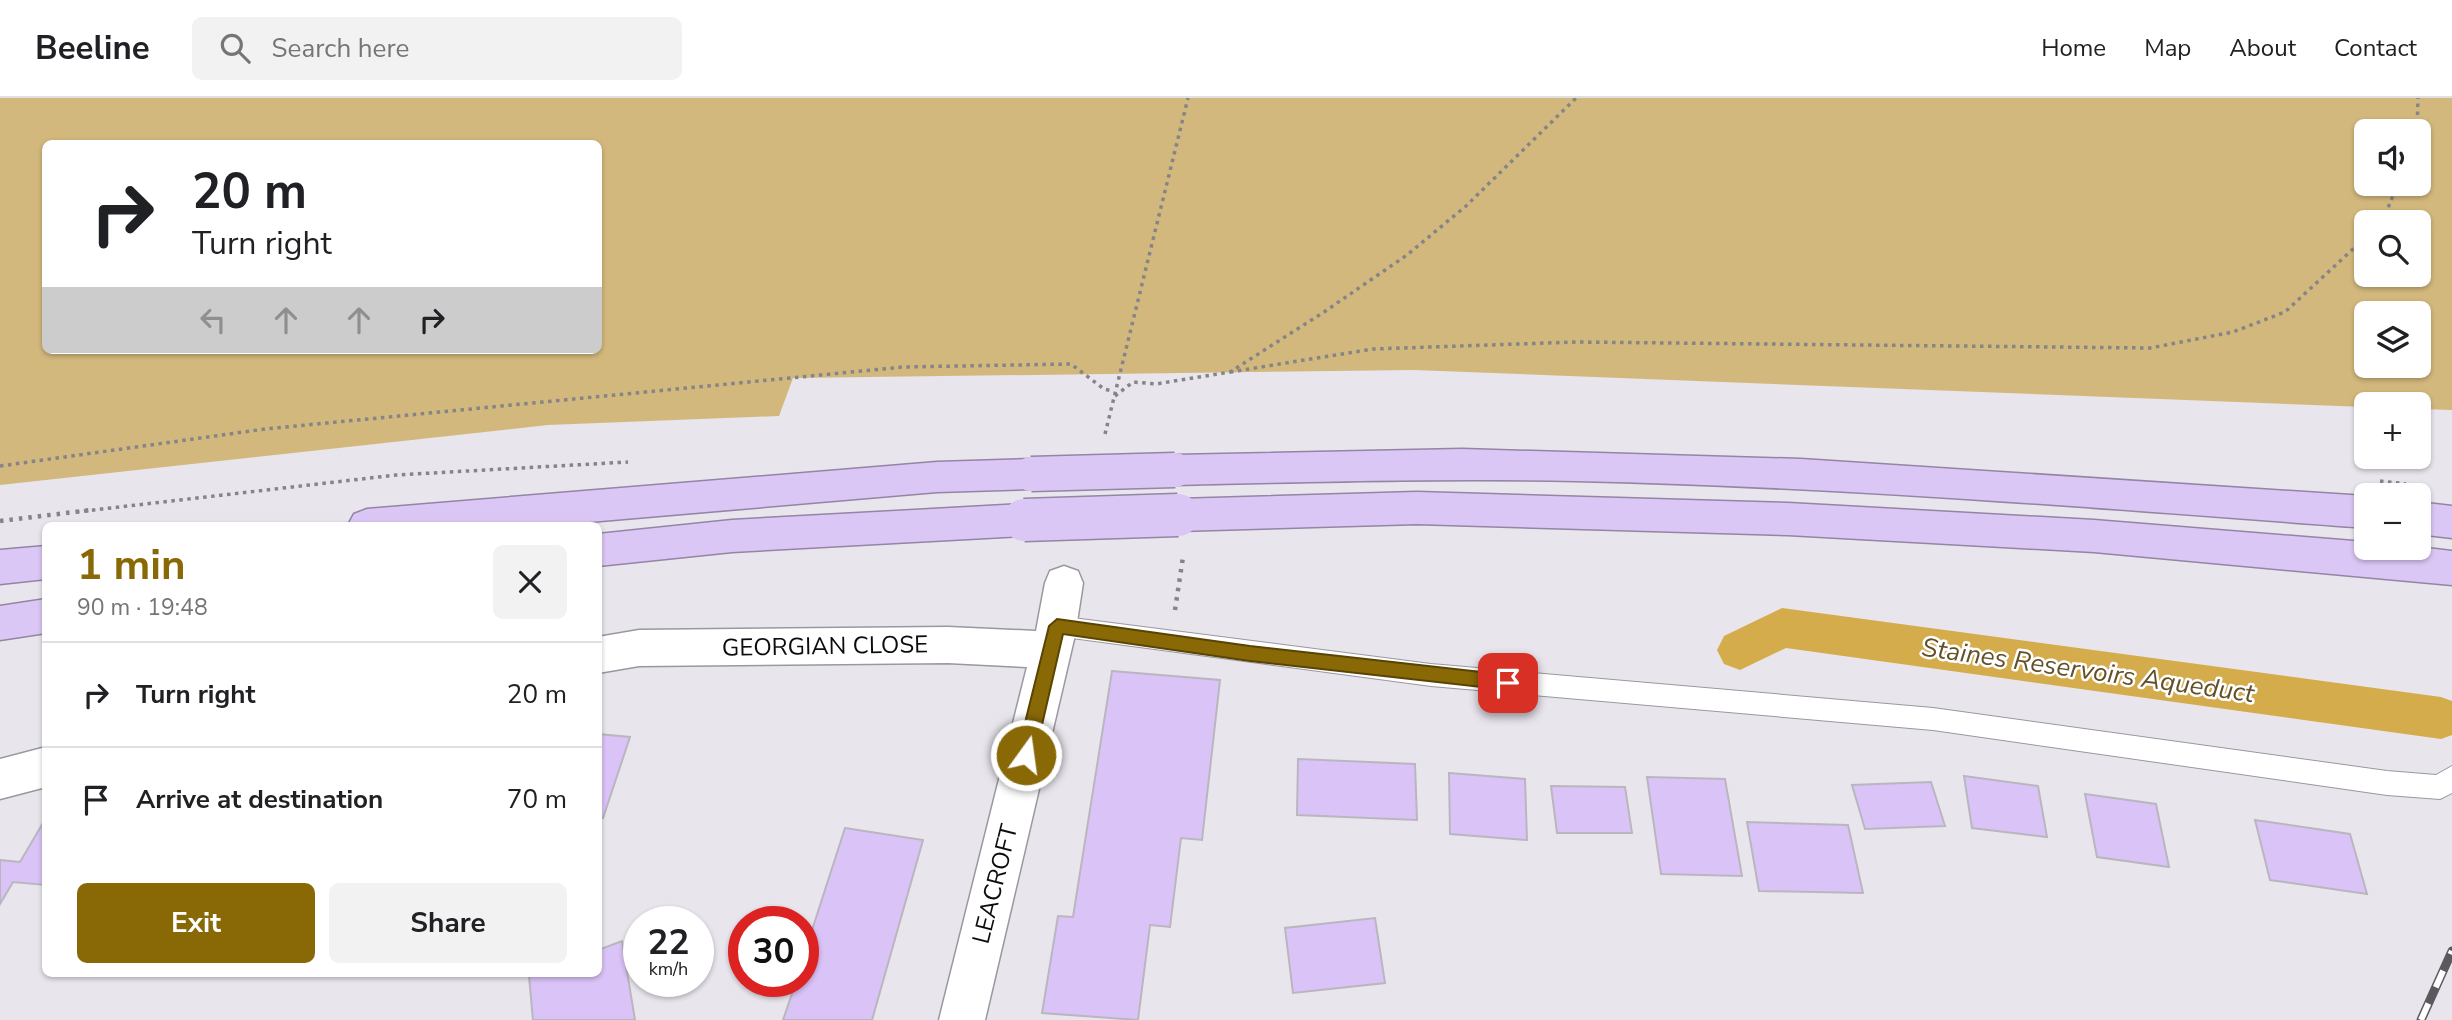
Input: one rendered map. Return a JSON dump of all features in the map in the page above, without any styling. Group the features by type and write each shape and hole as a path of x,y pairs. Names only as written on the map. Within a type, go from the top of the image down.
{"highway":[{"path":"403,522 937,477 1461,464 1631,467 1893,478 2354,511"},
{"path":"602,550 732,536 1024,520 1417,508 1665,514 2081,535 2388,560 2452,568"},
{"path":"2431,520 2452,522"},
{"path":"0,567 42,562"},
{"path":"0,623 42,617"}],"street":[{"name":"LEACROFT","path":"962,1020 1054,638 1064,583"},
{"name":"GEORGIAN CLOSE","path":"602,654 639,648 948,645 1054,638"},
{"path":"0,779 42,768"}],"lane":[{"path":"1054,638 1170,642 1431,675 1933,719 2387,783 2440,788 2452,778"}],"path":[{"path":"1188,98 1113,391 1115,396 1133,382 1156,384 1373,349 1576,342 2150,348 2234,332 2285,312 2354,248"},
{"path":"1230,372 1407,255 1466,206 1576,98"},
{"path":"2417,119 2418,98"},
{"path":"0,466 265,429 903,367 1071,364 1104,389 1113,391"},
{"path":"1170,642 1184,515"}],"shaded area":[{"path":"0,98 2452,98 2452,410 2431,409 2431,392 2354,392 2354,407 1414,370 793,378 779,416 548,425 0,485"}],"building":[{"path":"1112,671 1220,680 1202,840 1181,838 1170,927 1150,925 1138,1020 1042,1013 1058,916 1073,917"},
{"path":"602,734 630,737 603,818"},
{"path":"1298,759 1415,764 1417,820 1297,815"},
{"path":"1449,773 1525,779 1527,840 1450,834"},
{"path":"1964,776 2038,786 2047,837 1972,828"},
{"path":"1647,777 1725,779 1742,876 1661,874"},
{"path":"1931,782 1945,826 1865,829 1852,785"},
{"path":"1551,786 1625,787 1632,833 1557,833"},
{"path":"2085,794 2156,804 2169,867 2097,857"},
{"path":"2255,820 2350,834 2367,894 2270,880"},
{"path":"1747,822 1848,825 1863,893 1759,891"},
{"path":"42,825 42,885 13,882 0,904 0,860 20,862"},
{"path":"845,828 923,840 872,1020 783,1020 791,997 819,997 819,908"},
{"path":"1375,918 1385,983 1293,993 1285,928"},
{"path":"622,941 623,997 631,997 635,1020 533,1020 529,977 602,977 602,948"}],"waterway":[{"name":"Staines Reservoirs Aqueduct","path":"1740,650 1782,628 2441,718"}],"railway":[{"path":"2421,1020 2452,951"}],"route":[{"path":"1026,755 1057,626 1250,653 1508,683"}]}
